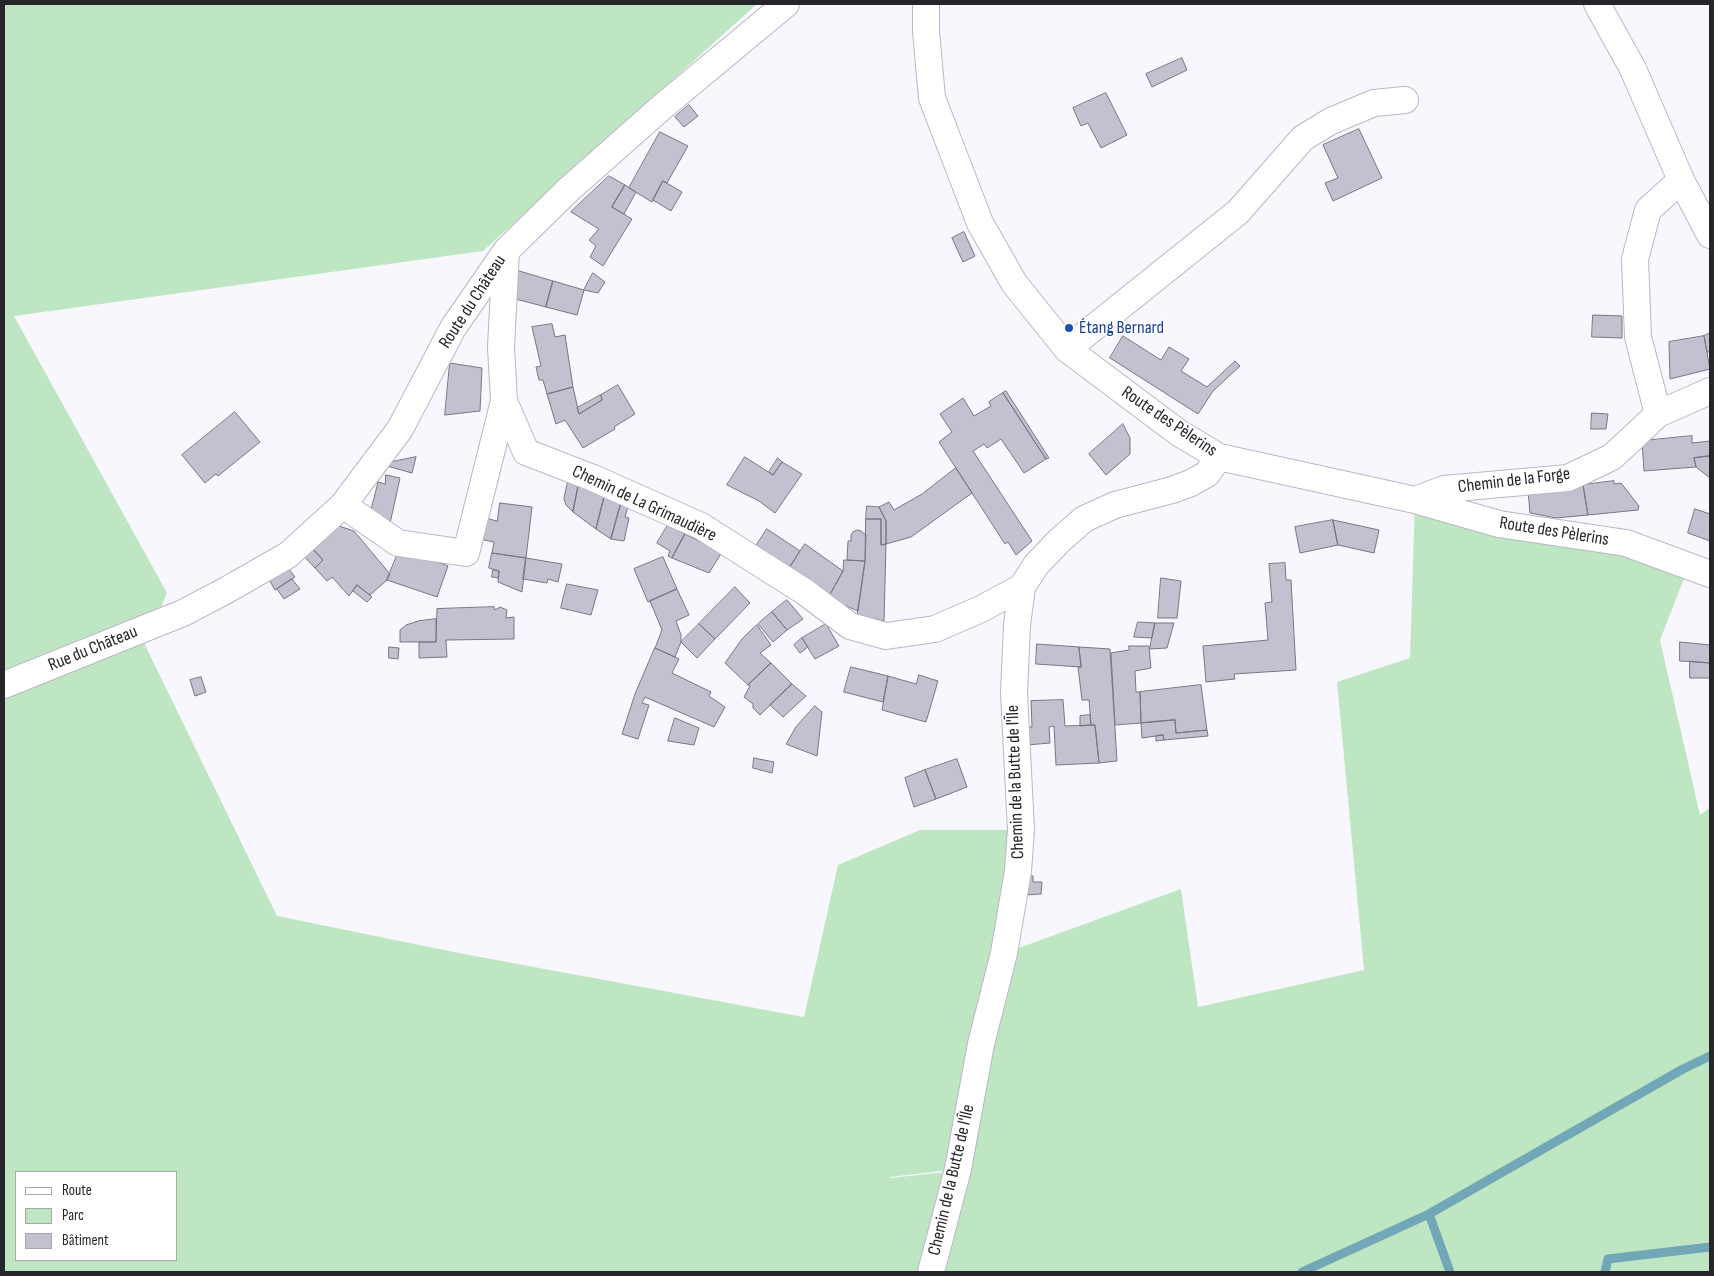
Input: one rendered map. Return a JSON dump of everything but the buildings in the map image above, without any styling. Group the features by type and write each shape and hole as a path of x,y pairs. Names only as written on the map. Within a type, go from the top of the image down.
{"street":[{"name":"Route du Château","path":"183,613 288,555 343,506 400,429 453,328 506,251 567,191 786,4"},
{"name":"Route des Pèlerins","path":"926,4 926,31 932,98 980,223 1014,283 1067,350 1179,434 1218,457 1414,500 1499,524 1626,543 1710,574"},
{"path":"1597,4 1633,69 1681,180 1710,235"},
{"path":"1067,350 1238,212 1303,138 1331,120 1374,104 1404,100"},
{"path":"1658,414 1638,337 1635,259 1648,210 1681,180"},
{"name":"Chemin de La Grimaudière","path":"506,251 502,347 504,401 526,452 593,478 701,526 805,592 850,626 886,636 935,629 981,609 1022,587"},
{"name":"Chemin de la Forge","path":"1414,500 1444,489 1568,478 1612,457 1658,414 1710,391"},
{"path":"343,506 398,543 466,553 504,401"},
{"name":"Chemin de la Butte de l'Île","path":"931,1272 958,1169 981,1044 1004,953 1018,872 1021,830 1014,693 1017,625 1022,587 1036,565 1058,541 1084,520 1115,504 1172,490 1191,483 1207,474 1218,457"},
{"name":"Rue du Château","path":"4,685 183,613"}],"green space":[{"path":"4,4 757,4 483,251 14,316 167,593 145,645 277,916 464,954 804,1017 838,865 920,830 1021,830 1005,953 1181,889 1198,1007 1364,970 1337,682 1410,658 1415,500 1689,566 1660,640 1700,815 1710,808 1710,1272 4,1272","holes":["958,1169 974,1169 890,1178"]}],"waterway":[{"path":"1302,1272 1429,1214 1683,1069 1710,1056"},
{"path":"1429,1214 1450,1272"},
{"path":"1605,1272 1608,1259 1710,1247"}],"place":[{"name":"Étang Bernard","path":"1069,328"}]}
